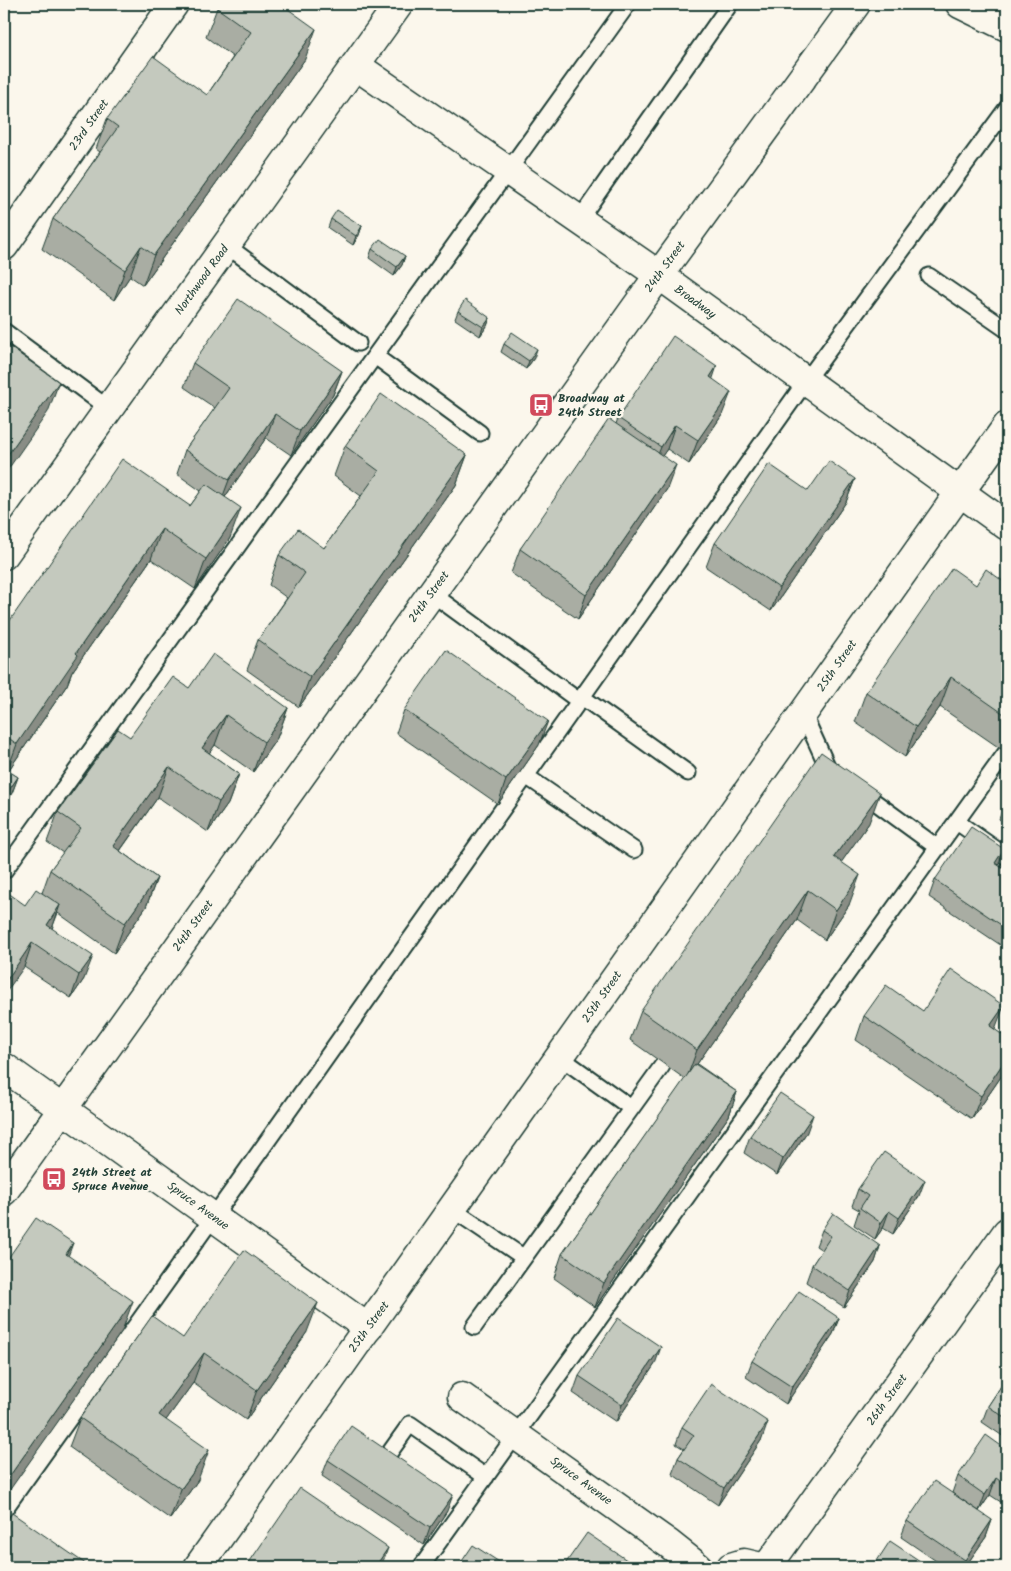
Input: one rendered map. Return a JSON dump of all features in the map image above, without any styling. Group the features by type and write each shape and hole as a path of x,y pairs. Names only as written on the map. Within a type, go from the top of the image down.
{"main road":[{"name":"23rd Street","path":"4,246 174,4"},
{"name":"Northwood Road","path":"4,556 399,4"},
{"name":"24th Street","path":"4,1191 659,275 856,4"},
{"path":"960,4 1007,27"},
{"name":"Broadway","path":"355,65 659,275 1007,526"},
{"name":"25th Street","path":"198,1567 1007,426"},
{"name":"Spruce Avenue","path":"4,1067 368,1328"},
{"name":"26th Street","path":"767,1567 1007,1232"},
{"name":"Spruce Avenue","path":"462,1396 698,1567"},
{"path":"731,1567 744,1563 761,1567"}],"lane":[{"path":"5,867 628,4"},
{"path":"579,220 730,4"},
{"path":"4,1510 806,381 1007,108"},
{"path":"226,245 358,343"},
{"path":"929,276 1007,330"},
{"path":"4,331 108,410"},
{"path":"375,356 480,433"},
{"path":"431,593 688,773"},
{"path":"803,714 828,768 938,848"},
{"path":"421,1567 1007,751"},
{"path":"526,776 634,850"},
{"path":"956,822 1007,858"},
{"path":"560,1057 631,1108"},
{"path":"474,1327 662,1066"},
{"path":"452,1209 523,1258"},
{"path":"386,1459 410,1424 486,1477"}],"building":[{"path":"219,4 281,4 316,29 154,255 141,246 125,270 53,219 118,127 107,119 153,56 207,95 251,32 217,8"},
{"path":"337,210 362,226 356,236 331,219"},
{"path":"380,239 405,256 397,267 372,249"},
{"path":"238,299 342,371 300,431 275,414 229,480 185,450 229,388 193,363"},
{"path":"465,300 490,318 483,327 458,311"},
{"path":"512,332 537,349 529,361 504,344"},
{"path":"673,336 717,366 710,377 731,392 698,440 675,425 661,447 618,418"},
{"path":"4,343 59,382 4,460"},
{"path":"381,394 467,455 310,677 258,640 305,573 279,555 298,529 324,548 379,471 345,446"},
{"path":"609,419 676,465 586,595 520,549"},
{"path":"122,459 190,506 206,484 241,508 206,559 162,529 76,653 78,655 17,744 4,735 4,629"},
{"path":"829,461 855,479 779,588 715,543 769,464 808,491"},
{"path":"952,568 976,585 986,569 1007,584 1007,716 951,677 916,727 866,692"},
{"path":"446,650 548,721 506,780 404,710"},
{"path":"213,654 288,708 264,742 226,715 202,748 239,774 219,802 169,767 113,846 157,878 125,923 50,870 81,828 58,812 118,729 130,737 173,677 189,688"},
{"path":"821,752 880,793 834,857 860,875 836,910 808,890 697,1050 641,1011"},
{"path":"4,768 18,777 4,797"},
{"path":"971,827 1004,849 995,863 1007,871 1007,929 935,880"},
{"path":"36,889 60,905 47,925 93,956 79,975 32,943 4,984 4,890 25,905"},
{"path":"951,969 1004,1006 990,1026 1007,1038 1007,1057 981,1096 864,1016 886,985 923,1011"},
{"path":"695,1064 737,1092 604,1283 562,1254"},
{"path":"780,1093 813,1115 783,1159 750,1136"},
{"path":"884,1152 925,1180 899,1218 889,1211 881,1223 860,1208 868,1196 858,1189"},
{"path":"833,1213 880,1246 850,1291 812,1265 831,1236 822,1230"},
{"path":"36,1218 73,1243 66,1254 133,1301 4,1484 4,1264"},
{"path":"244,1250 318,1303 257,1390 204,1353 159,1415 209,1450 181,1489 80,1418 152,1316 183,1338"},
{"path":"799,1291 839,1318 792,1387 752,1361"},
{"path":"618,1318 661,1347 622,1405 579,1376"},
{"path":"1007,1377 1007,1419 988,1406"},
{"path":"711,1384 768,1422 724,1488 678,1458 694,1435 682,1427"},
{"path":"351,1426 453,1495 430,1528 328,1460"},
{"path":"986,1435 1007,1450 1007,1486 996,1478 985,1495 958,1476"},
{"path":"934,1481 992,1520 965,1560 907,1521"},
{"path":"300,1488 388,1548 375,1567 246,1567"},
{"path":"12,1513 90,1567 4,1567 4,1525"},
{"path":"587,1533 637,1567 563,1567"},
{"path":"890,1541 929,1567 873,1567"},
{"path":"473,1545 507,1567 458,1567"}],"place":[{"name":"Broadway at 24th Street","path":"541,405"},
{"name":"24th Street at Spruce Avenue","path":"54,1179"}]}
